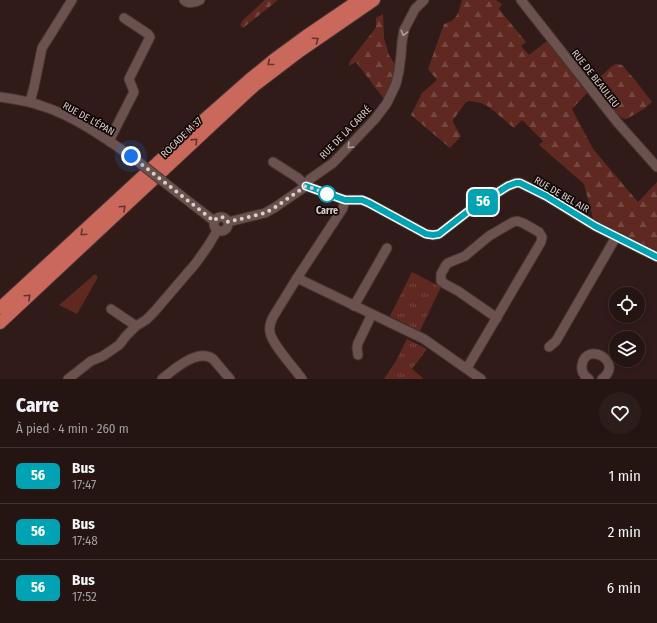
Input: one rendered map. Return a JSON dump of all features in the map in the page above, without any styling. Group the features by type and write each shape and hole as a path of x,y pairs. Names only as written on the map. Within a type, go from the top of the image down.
{"highway":[{"path":"367,2 379,0"},
{"name":"ROCADE M 37","path":"0,308 201,122 249,80 306,36 367,2"},
{"name":"ROCADE M 37","path":"0,323 254,86 367,2"}],"street":[{"path":"30,102 42,48 72,0"},
{"path":"184,0 186,2 195,2 200,0"},
{"name":"RUE DE LA CARRÉ","path":"228,222 265,213 306,186 310,179 334,163 375,119 387,102 396,84 402,55 404,30 415,9 424,0"},
{"name":"RUE DE BEAULIEU","path":"521,0 617,122 657,167"},
{"path":"109,141 134,92 129,79 150,37 148,34 124,18"},
{"name":"RUE DE L'ÉPAN","path":"0,97 30,102 43,106 76,121 131,156 214,221"},
{"name":"RUE DE BEL AIR","path":"272,162 298,178 306,186 345,200 362,200 426,234 433,235 439,234 470,210 508,186 520,183 546,196 616,237 657,257"},
{"path":"302,379 274,342 270,332 271,322 297,278 343,208 345,200"},
{"path":"220,217 225,218 228,222 228,227 222,232 217,231 214,227 214,221 220,217"},
{"path":"464,379 542,240 539,232 520,222 513,222 495,232 465,256 448,263 442,274 441,281 497,318"},
{"path":"68,379 91,361 103,356 119,345 136,326 146,320 196,263 217,231"},
{"path":"549,347 556,341 616,237"},
{"path":"354,306 387,248"},
{"path":"297,278 424,339 481,379"},
{"path":"111,309 136,326"},
{"path":"358,355 358,343 372,314"},
{"path":"589,379 582,371 582,363 586,357 597,354 604,356 609,366 608,373 602,379"},
{"path":"162,379 187,361 203,355 213,358 230,379"}],"green space":[{"path":"265,0 278,0 243,28 240,25 243,20"},
{"path":"462,0 496,0 502,4 499,9 526,42 521,46 529,55 547,41 587,93 572,109 593,149 638,202 657,182 657,257 595,226 584,184 539,145 543,141 522,120 514,128 489,107 481,103 466,102 453,120 461,136 450,148 411,115 422,93 437,80 428,69 444,24 455,18"},
{"path":"383,14 384,38 389,55 399,71 387,103 356,62 349,66 350,61 376,27 376,18"},
{"path":"616,64 622,65 652,102 627,119 622,118 613,110 596,81"},
{"path":"412,272 441,287 420,331 390,316"},
{"path":"95,274 98,277 77,314 59,305"},
{"path":"407,339 427,349 412,369 423,378 384,379 396,361"}],"bus line":[{"name":"56","path":"306,186 345,200 362,200 382,209 426,234 433,235 439,234 470,210 508,186 520,183 546,196 595,226 657,257"}],"place":[{"name":"Carre","path":"327,194"}],"route":[{"path":"131,156 214,221 220,217 223,217 228,222 265,213 306,186 333,196 327,194"}]}
